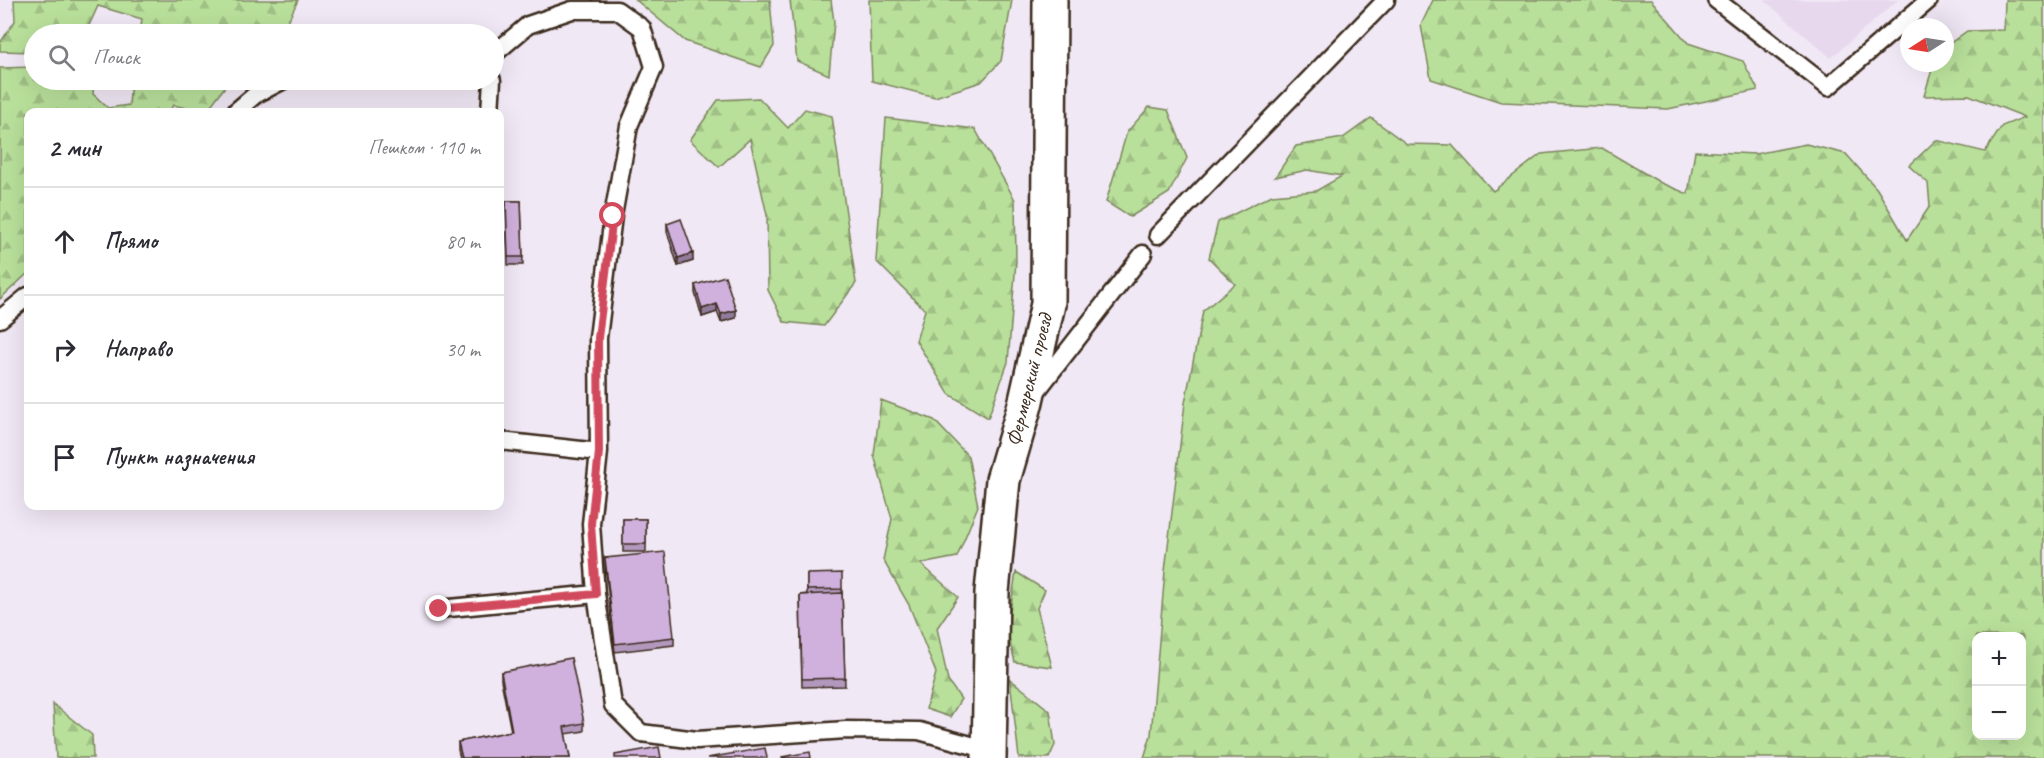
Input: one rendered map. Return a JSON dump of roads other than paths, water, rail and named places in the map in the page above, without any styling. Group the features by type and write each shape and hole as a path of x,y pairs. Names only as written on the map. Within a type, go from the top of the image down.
{"street":[{"name":"Фермерский проезд","path":"989,754 992,592 1003,480 1025,405 1048,304 1050,0"}],"lane":[{"path":"1158,235 1386,0"},
{"path":"1716,0 1828,87 1929,0"},
{"path":"504,45 528,25 572,10 617,10 642,28 654,67 629,126 613,216 598,338 599,452 591,524 596,594 613,705 641,733 697,740 846,730 919,731 989,754"},
{"path":"240,108 265,90"},
{"path":"490,108 491,90"},
{"path":"1025,405 1143,254"},
{"path":"0,319 24,299"},
{"path":"504,441 599,452"},
{"path":"439,609 596,594"}]}
